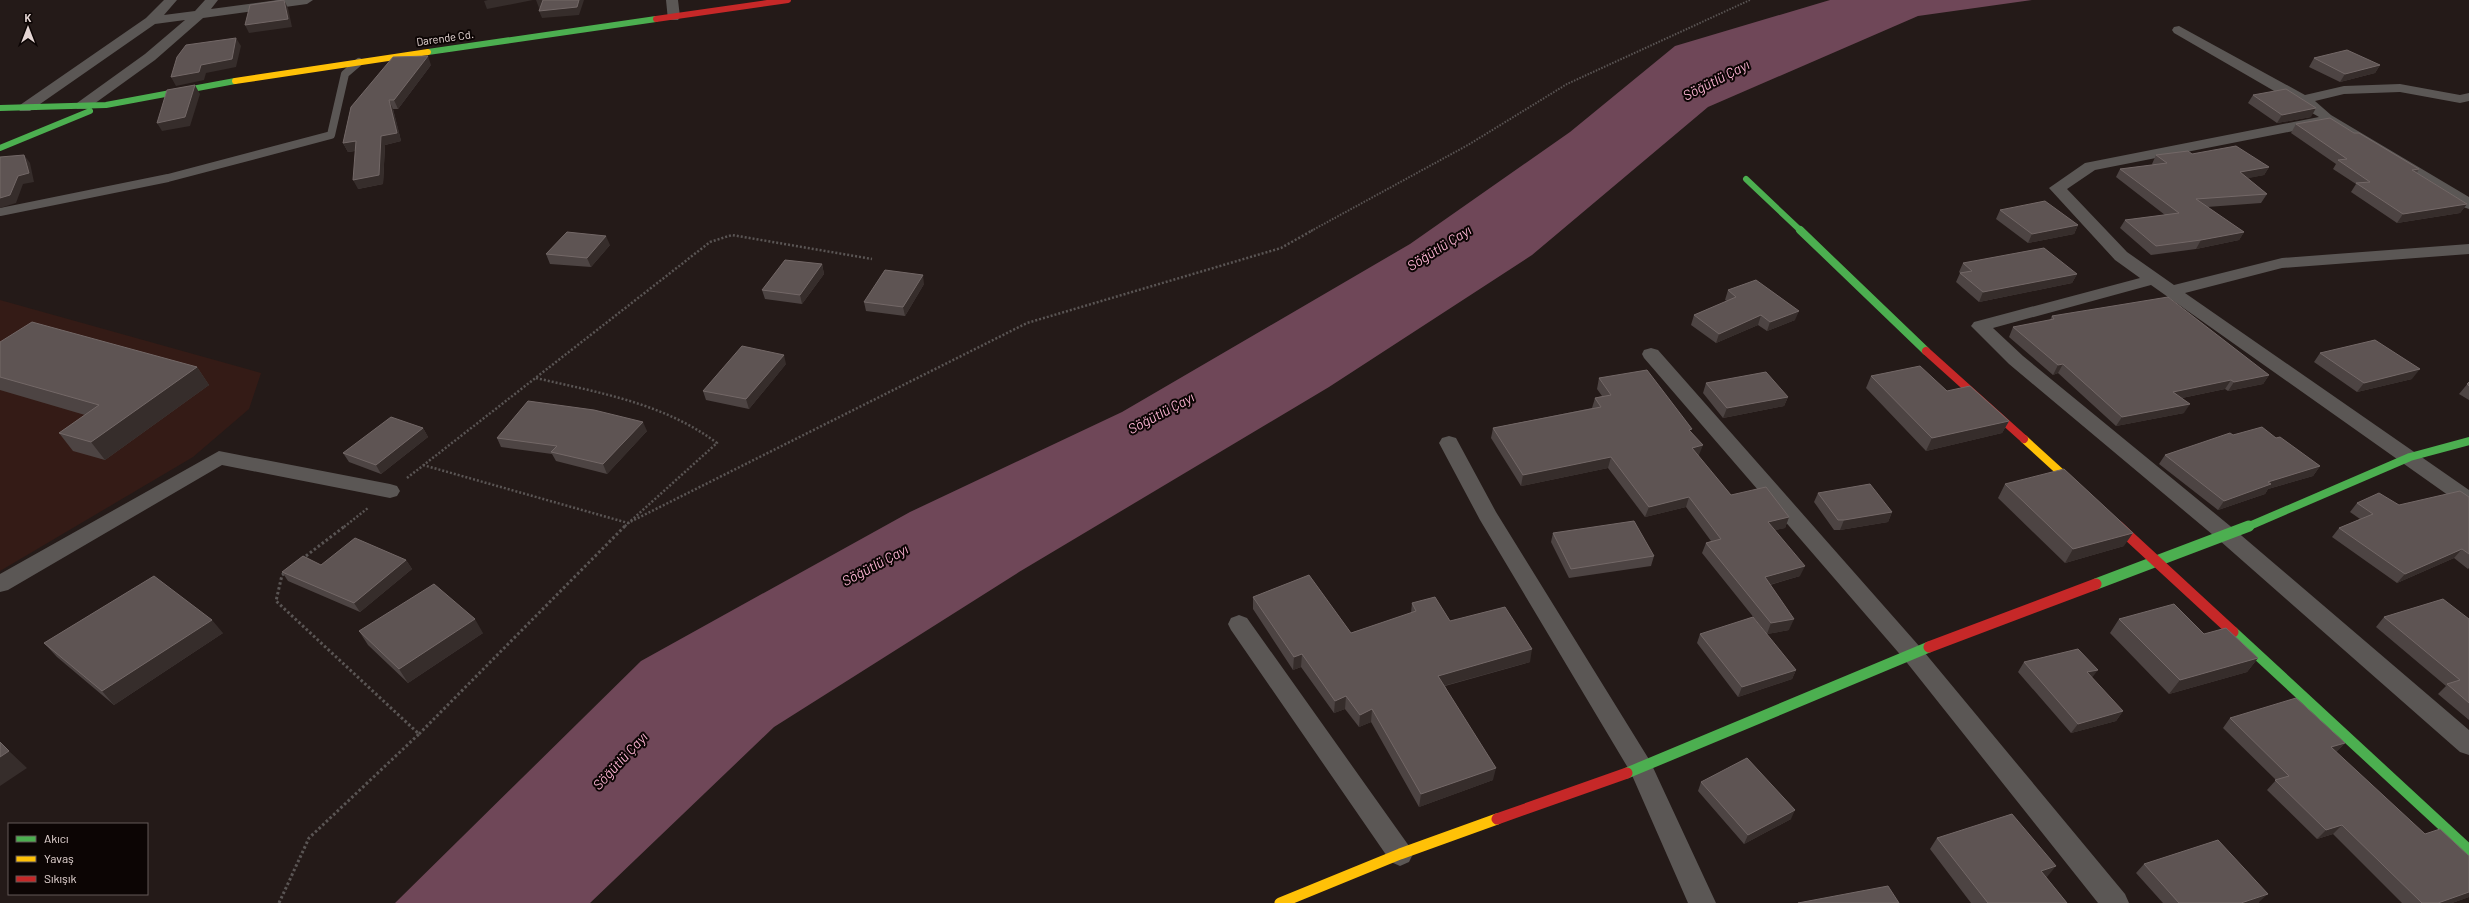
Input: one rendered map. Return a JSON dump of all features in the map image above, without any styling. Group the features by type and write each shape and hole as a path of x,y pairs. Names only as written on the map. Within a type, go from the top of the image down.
{"street":[{"path":"25,108 151,21 171,0"},
{"path":"82,106 152,56 199,15 212,0"},
{"path":"151,21 307,0"},
{"path":"672,0 673,17"},
{"name":"Darende Cd.","path":"106,105 252,78 788,0"},
{"path":"2180,30 2303,100 2331,119 2469,204"},
{"path":"2303,100 2344,90 2400,88 2460,99 2469,98"},
{"path":"0,108 106,105"},
{"path":"0,148 106,105"},
{"path":"2331,119 2090,166 2057,188 2121,256 2410,457 2469,500"},
{"path":"1746,179 1918,343 2088,497"},
{"path":"2172,291 2282,263 2469,249"},
{"path":"2155,280 1980,326 2016,360 2227,535 2469,745"},
{"path":"1651,354 1912,653 2115,903"},
{"path":"1280,903 1400,854 1641,768 1912,653 2227,535 2410,457 2469,441"},
{"path":"1449,443 1487,515 1641,768 1702,903"},
{"path":"0,584 219,458 390,491"},
{"path":"2100,508 2159,561 2469,850"},
{"path":"1239,624 1400,854"}],"lane":[{"path":"0,212 168,178 331,135 345,74 359,62"}],"path":[{"path":"423,465 628,523 1027,324 1281,248 1468,145 1567,84 1750,0"},
{"path":"300,561 710,242 732,235 872,259"},
{"path":"279,903 309,838 419,734 628,523 717,443 702,430 651,407 536,377"},
{"path":"288,570 282,575 276,601 419,734"}],"shaded area":[{"path":"0,300 261,373 249,409 193,457 0,571"}],"water":[{"name":"Söğütlü Çayı","path":"1830,0 2032,0 1918,16 1708,107 1532,255 1329,387 1019,572 774,727 590,903 395,903 641,661 910,512 1122,412 1410,244 1570,132 1675,46"}],"building":[{"path":"284,0 288,19 245,25 250,5"},
{"path":"543,0 579,0 577,7 539,11"},
{"path":"236,38 232,59 201,65 199,72 171,77 177,57 186,45"},
{"path":"2347,50 2380,65 2345,74 2314,58"},
{"path":"428,56 394,100 389,100 397,133 381,136 379,175 353,180 356,141 343,143 351,107 393,57"},
{"path":"195,85 185,117 157,123 167,90"},
{"path":"2286,89 2316,108 2282,115 2253,95"},
{"path":"2330,118 2354,133 2359,133 2419,169 2412,170 2467,204 2403,214 2356,183 2370,182 2338,160 2347,159 2296,124"},
{"path":"2236,146 2269,167 2240,172 2267,194 2196,199 2244,232 2156,246 2125,220 2179,213 2120,169 2167,163 2156,155 2188,151 2192,154"},
{"path":"24,155 29,173 18,176 10,195 0,198 0,157"},
{"path":"2045,201 2078,225 2032,234 2000,210"},
{"path":"567,232 606,236 587,258 546,254"},
{"path":"2044,248 2077,274 1983,292 1960,273 1972,271 1963,263"},
{"path":"785,260 822,264 800,295 762,290"},
{"path":"885,270 923,275 903,307 864,302"},
{"path":"1756,280 1799,311 1770,322 1761,315 1719,334 1694,315 1736,297 1728,290"},
{"path":"2168,297 2269,375 2234,382 2231,380 2173,392 2190,404 2122,417 2063,364 2058,365 2013,327 2054,319 2052,316"},
{"path":"32,322 197,367 91,442 59,433 99,405 0,377 0,342"},
{"path":"2375,340 2420,369 2364,383 2320,353"},
{"path":"742,346 784,355 746,399 703,391"},
{"path":"1920,366 1947,391 1970,386 2009,421 1932,438 1871,376"},
{"path":"1647,370 1692,429 1689,430 1703,445 1692,448 1731,495 1766,487 1789,517 1768,522 1805,566 1765,577 1794,619 1771,623 1706,543 1721,539 1689,497 1649,507 1611,457 1523,475 1493,428 1601,407 1595,398 1611,395 1599,378"},
{"path":"1766,372 1788,397 1727,408 1706,383"},
{"path":"528,401 594,410 643,422 603,464 551,452 557,446 497,438"},
{"path":"391,417 423,428 376,465 343,453"},
{"path":"2262,427 2276,438 2280,437 2320,466 2268,482 2271,484 2224,501 2165,455 2230,433 2233,435"},
{"path":"2064,469 2133,533 2073,549 2005,484"},
{"path":"1870,484 1892,512 1838,520 1818,493"},
{"path":"2460,491 2469,497 2469,554 2462,549 2405,574 2339,528 2373,514 2357,503 2379,493 2399,505"},
{"path":"1634,521 1654,556 1571,569 1553,533"},
{"path":"355,538 406,560 354,603 282,572 303,556 321,565"},
{"path":"1309,575 1351,633 1416,611 1412,603 1435,597 1450,621 1505,607 1532,649 1438,676 1496,768 1421,794 1372,709 1360,715 1346,696 1335,701 1302,654 1294,657 1253,597"},
{"path":"154,576 212,620 102,691 44,643"},
{"path":"434,584 475,619 399,669 359,631"},
{"path":"2443,599 2469,619 2469,703 2447,684 2460,680 2384,617"},
{"path":"2174,604 2204,634 2226,628 2258,658 2180,680 2119,619"},
{"path":"1753,617 1796,670 1742,687 1700,634"},
{"path":"2078,649 2098,670 2087,672 2123,711 2078,724 2024,662"},
{"path":"2296,698 2345,743 2331,747 2425,834 2440,829 2469,856 2469,892 2438,903 2422,903 2342,825 2326,830 2275,780 2289,776 2230,718"},
{"path":"0,742 9,751 0,757"},
{"path":"1747,758 1795,810 1748,835 1701,782"},
{"path":"2012,814 2056,866 2041,871 2067,903 1988,903 1937,838"},
{"path":"2218,840 2268,894 2241,903 2179,903 2144,864"},
{"path":"1888,886 1899,903 1798,903"}],"traffic: fast":[{"path":"428,52 656,19"},
{"path":"0,108 106,105 235,81"},
{"path":"0,148 90,111"},
{"path":"1746,179 1926,351"},
{"path":"2096,584 2227,535 2410,457 2469,441"},
{"path":"2233,632 2469,850"},
{"path":"1627,773 1929,647"}],"traffic: slow":[{"path":"235,81 428,52"},
{"path":"2024,439 2080,490"},
{"path":"1280,903 1400,854 1497,819"}],"traffic: jam":[{"path":"656,19 788,0"},
{"path":"1926,351 2024,439"},
{"path":"2108,516 2233,632"},
{"path":"1929,647 2096,584"},
{"path":"1497,819 1627,773"}]}
